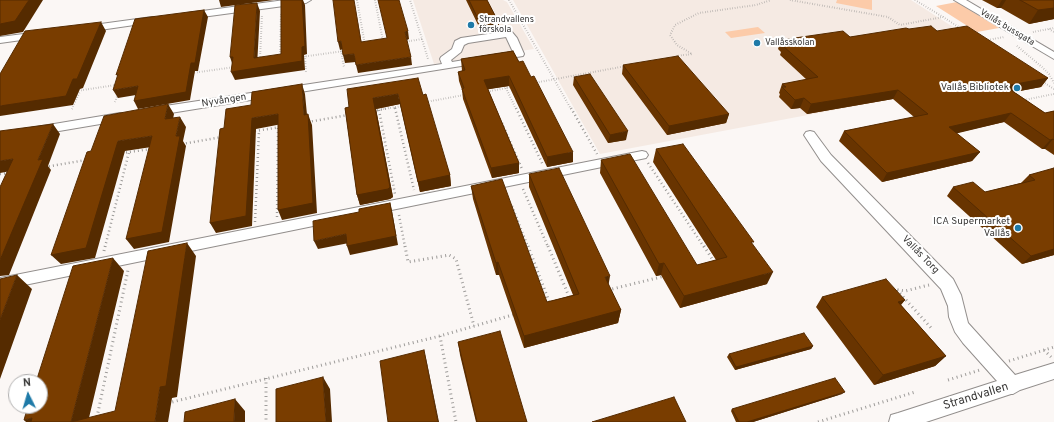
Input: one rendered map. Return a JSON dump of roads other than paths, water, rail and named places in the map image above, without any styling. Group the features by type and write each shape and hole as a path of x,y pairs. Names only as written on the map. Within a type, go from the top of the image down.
{"street":[{"path":"174,17 306,0"},
{"name":"Vallås bussgata","path":"959,0 1016,35 1054,56"},
{"path":"79,30 160,19"},
{"path":"0,40 48,34"},
{"name":"Nyvången","path":"144,113 448,66 520,54 512,38 508,34 465,40 459,43 457,50 445,59 448,66"},
{"path":"0,136 129,116"},
{"name":"Vallås Torg","path":"810,135 826,158 945,281 953,295 957,317 961,327 969,338 1013,386"},
{"path":"0,284 396,203 642,155"},
{"name":"Strandvallen","path":"898,422 1054,372"}],"place":[{"name":"Strandvallens förskola","path":"471,25"},
{"name":"Vallåsskolan","path":"757,43"},
{"name":"Vallås Bibliotek","path":"1017,88"},
{"name":"ICA Supermarket Vallås","path":"1018,228"}]}
